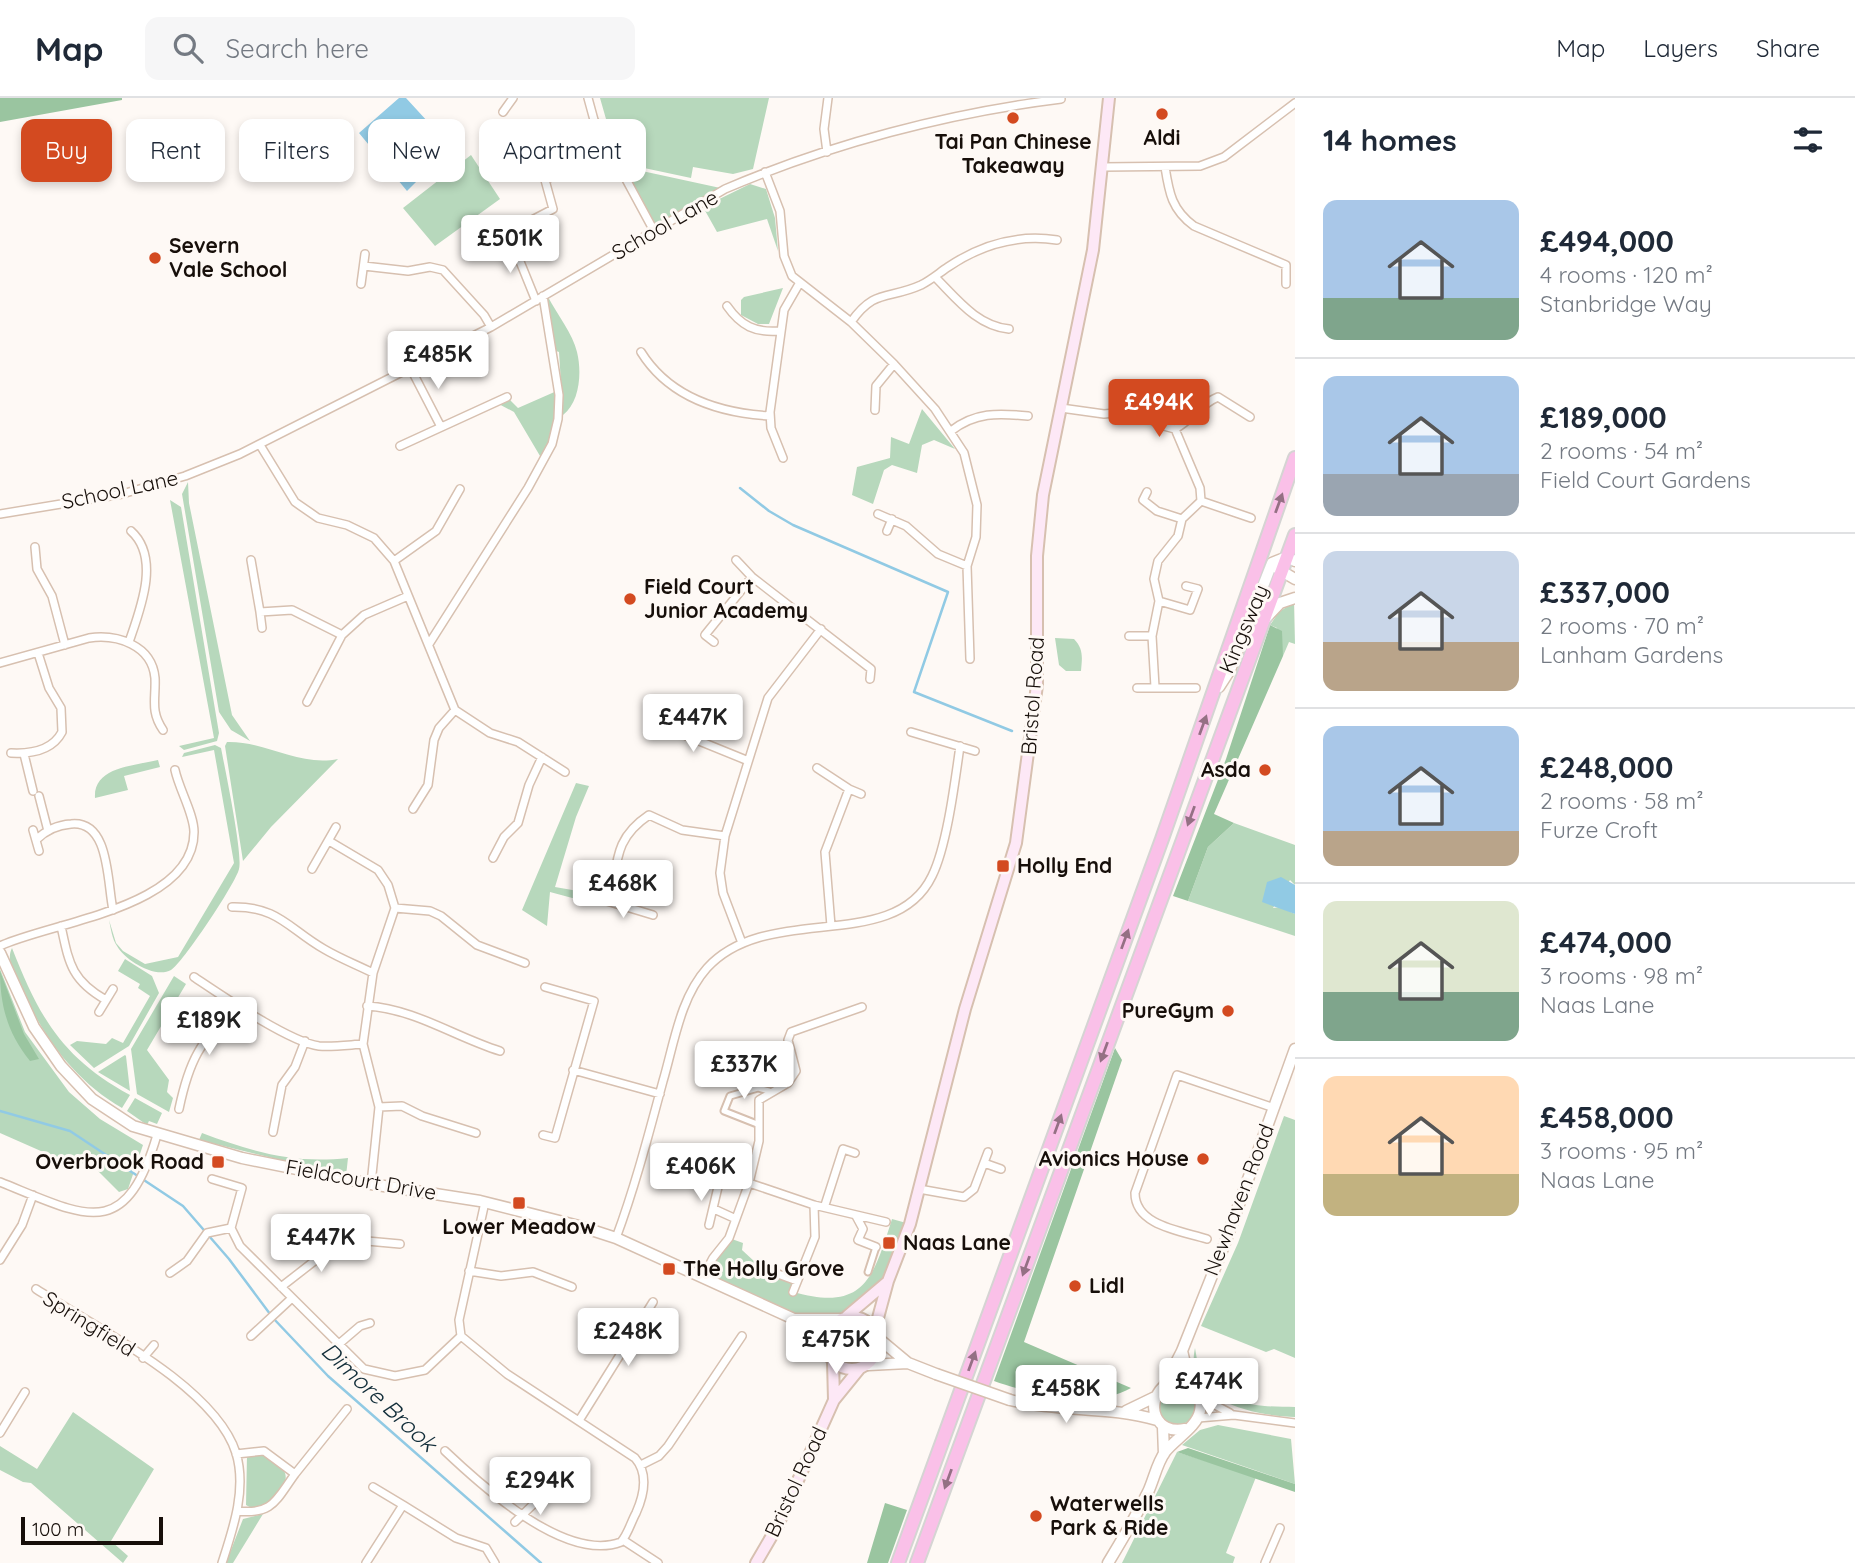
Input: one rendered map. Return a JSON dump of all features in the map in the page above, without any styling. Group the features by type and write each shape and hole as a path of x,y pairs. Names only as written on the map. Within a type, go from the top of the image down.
{"highway":[{"path":"898,1563 1213,695 1295,458"},
{"path":"917,1563 1265,619 1277,568 1291,559 1295,535"}],"main road":[{"name":"Bristol Road","path":"876,1334 888,1281 902,1250 919,1189 964,1009 1016,844 1036,695 1041,512 1093,250 1108,98"},
{"name":"Bristol Road","path":"842,1318 888,1281"},
{"path":"842,1318 863,1320 876,1334 876,1352 864,1367 845,1368 832,1361 825,1346 829,1330 842,1318"},
{"name":"Bristol Road","path":"832,1361 834,1400"},
{"name":"Bristol Road","path":"756,1563 777,1527 834,1400 864,1367"}],"street":[{"path":"503,112 513,98"},
{"path":"588,98 594,119"},
{"path":"827,152 824,129 828,98"},
{"name":"School Lane","path":"0,514 122,494 186,476 260,445 491,327 725,189 765,172 827,152 947,120 1037,100 1061,99"},
{"path":"1103,167 1200,166 1224,157 1295,103"},
{"path":"1165,167 1170,200 1183,218 1194,226 1288,263 1286,284"},
{"path":"765,172 782,221 786,263 799,284 851,322 894,364 951,431 964,453 975,489 977,530 967,566 970,659"},
{"path":"532,220 554,209 546,182"},
{"path":"627,182 654,231"},
{"path":"429,644 528,488 552,444 558,419 559,395 539,298 506,227 491,234"},
{"path":"851,322 863,304 878,296 919,286 965,257 1003,240 1030,236 1057,240"},
{"path":"361,284 365,254"},
{"path":"363,266 408,271 430,267 443,270 484,315 491,327"},
{"path":"935,277 976,318 995,328 1009,329"},
{"path":"783,458 771,428 770,416 783,310 799,284"},
{"path":"727,306 745,326 756,331 780,331"},
{"path":"641,352 649,364 684,395 724,410 770,416"},
{"path":"875,410 876,386 894,364"},
{"path":"410,367 441,427"},
{"path":"400,446 507,397"},
{"path":"1061,408 1104,414 1137,411 1160,425 1175,429 1187,422 1203,403 1218,397 1250,416"},
{"path":"951,431 964,421 982,415 1028,416"},
{"path":"1175,429 1199,488 1201,501"},
{"path":"260,445 295,502 318,518 347,525 374,538 394,561 455,710 490,733 518,741 565,772"},
{"path":"394,561 436,531 460,489"},
{"path":"1147,492 1143,500 1157,512 1182,519"},
{"path":"1201,501 1251,518"},
{"path":"1155,687 1152,636 1159,601 1154,579 1158,561 1178,536 1182,519 1201,501"},
{"path":"878,514 906,526 938,554 967,566"},
{"path":"887,531 892,519"},
{"path":"128,642 141,610 146,581 139,538 131,531"},
{"path":"36,547 37,569 52,596 65,645"},
{"name":"Kingsway","path":"1263,548 1277,568 1295,579"},
{"path":"251,560 262,628"},
{"path":"736,561 752,577 871,669 870,679"},
{"name":"Kingsway","path":"1213,695 1230,670 1277,568"},
{"path":"714,642 705,635 752,577"},
{"path":"1159,601 1190,610 1198,589 1186,586"},
{"path":"307,702 342,635 364,615 408,596"},
{"path":"1265,619 1280,603 1295,598"},
{"path":"260,612 292,610 342,635"},
{"path":"742,943 723,893 720,873 725,836 743,784 746,760 768,698 821,629"},
{"path":"0,663 103,636 128,642 151,663 155,676 152,706 163,730"},
{"path":"1129,636 1152,636"},
{"path":"11,753 24,754 51,745 58,739 63,725 61,708 49,688 38,653"},
{"path":"1137,688 1196,688"},
{"path":"413,808 428,785 433,740 439,728 455,710"},
{"path":"650,721 746,760"},
{"path":"911,732 975,751"},
{"path":"616,1238 691,991 714,960 742,943 769,933 885,917 908,905 924,890 934,873 944,835 960,746"},
{"path":"24,754 48,831"},
{"path":"493,858 504,837 518,823 529,785 542,757"},
{"path":"817,768 849,789 861,793"},
{"path":"0,946 136,901 167,882 189,853 193,843 193,822 180,793 175,770"},
{"path":"831,926 825,852 849,789"},
{"path":"610,902 622,842 630,828 649,815 682,830 725,836"},
{"path":"36,840 48,831 76,823 94,830 102,842 113,909"},
{"path":"312,869 337,827"},
{"path":"33,830 39,851"},
{"path":"329,841 378,870 388,885 395,908 373,972 363,1044 379,1107 371,1184"},
{"path":"600,899 653,915"},
{"path":"232,907 252,907 292,924 322,949 373,972"},
{"path":"395,908 430,911 441,916 477,945 498,956 525,963"},
{"path":"61,926 74,973 87,988 106,1000"},
{"name":"Fieldcourt Drive","path":"0,953 34,1027 69,1076 111,1114 157,1135 242,1158 371,1184 485,1202 616,1238 794,1319 825,1346"},
{"path":"194,977 235,1004 317,1046 363,1044"},
{"path":"543,1135 555,1138 594,1001 545,987"},
{"path":"99,1012 113,989"},
{"path":"178,1109 190,1063 200,1045 235,1004"},
{"path":"367,1006 393,1007 475,1044 500,1051"},
{"path":"703,1278 713,1258 729,1238 749,1183 760,1141 757,1124 759,1100 769,1091 788,1083 796,1071 788,1040 791,1032 862,1007"},
{"path":"273,1132 282,1085 295,1067 305,1041"},
{"name":"Newhaven Road","path":"1164,1386 1182,1351 1295,1049"},
{"path":"573,1070 660,1094"},
{"path":"1207,1239 1144,1216 1135,1202 1135,1193 1177,1075 1273,1108"},
{"path":"757,1124 724,1111 730,1096 758,1088 769,1091"},
{"path":"379,1107 402,1106 422,1116 476,1133"},
{"path":"0,1182 83,1212 102,1213 126,1202 139,1184 157,1135"},
{"path":"825,1205 844,1149 855,1153"},
{"path":"919,1189 964,1197 974,1189 988,1152"},
{"path":"984,1163 1001,1169"},
{"path":"212,1179 242,1188 231,1228 240,1246 364,1369 396,1376 425,1370 461,1336"},
{"path":"749,1183 814,1205 825,1205 856,1216 886,1222"},
{"path":"709,1225 718,1187"},
{"path":"0,1260 22,1224 33,1195"},
{"path":"485,1202 459,1321 461,1336 507,1374 580,1419 641,1465 643,1493 623,1540 610,1552"},
{"path":"793,1292 815,1237 814,1205"},
{"path":"714,1209 736,1219"},
{"path":"856,1216 863,1229 858,1240 876,1247 868,1272"},
{"path":"301,1226 356,1240 400,1244"},
{"path":"170,1273 187,1261 198,1241 214,1231 231,1228"},
{"path":"281,1287 317,1259 327,1233"},
{"path":"469,1271 501,1276 533,1272 572,1287"},
{"path":"778,1274 797,1281"},
{"name":"Springfield","path":"36,1290 193,1392 210,1409 236,1454 239,1484 237,1511 222,1563"},
{"path":"251,1336 292,1298"},
{"path":"580,1419 653,1301"},
{"name":"Fieldcourt Drive","path":"794,1319 842,1318"},
{"path":"339,1344 360,1326 370,1323"},
{"path":"876,1334 908,1363 1010,1400 1052,1408 1126,1411 1185,1429"},
{"path":"641,1465 659,1456 668,1446 742,1336"},
{"name":"Springfield","path":"143,1358 154,1345"},
{"path":"1182,1351 1200,1406 1198,1418"},
{"path":"864,1367 908,1363"},
{"path":"1126,1411 1155,1397 1164,1386 1181,1384 1234,1415"},
{"path":"0,1433 25,1392"},
{"path":"1155,1397 1153,1406 1160,1423 1164,1454"},
{"path":"237,1511 257,1513 271,1507 347,1409"},
{"path":"1108,1563 1140,1507 1164,1454 1198,1418 1234,1415 1295,1423"},
{"path":"236,1454 264,1451 295,1474"},
{"path":"445,1451 526,1531"},
{"path":"373,1487 456,1538 486,1548 495,1563"},
{"path":"516,1522 545,1493"},
{"path":"366,1563 403,1505"},
{"path":"1265,1563 1280,1528"},
{"path":"623,1540 658,1563"}],"green space":[{"path":"0,98 122,98 122,100 0,122"},
{"path":"600,98 769,98 753,169 733,174 693,167 691,178 646,168 646,119 606,119"},
{"path":"471,155 479,167 479,182 489,182 500,199 435,246 403,208 436,182 465,182 465,160"},
{"path":"646,172 725,189 654,231 628,182 646,182"},
{"path":"750,184 766,189 775,218 778,251 767,219 717,232 703,207"},
{"path":"783,288 769,324 758,324 741,315 741,300 744,297"},
{"path":"548,297 572,338 579,360 576,395 563,415 559,352 556,351 546,300"},
{"path":"559,390 558,419 543,461 514,412 495,402 507,397 518,408"},
{"path":"922,409 955,449 934,440 922,445 917,473 892,465 884,470 873,504 852,495 857,467 890,458 891,437 909,444"},
{"path":"188,482 189,503 232,715 250,741 231,730 219,712 182,494"},
{"path":"170,500 181,507 219,733 217,741 184,750 179,746 214,738"},
{"path":"1294,602 1295,644 1289,642 1283,656 1277,628 1270,625 1279,612"},
{"path":"1270,625 1282,631 1283,656 1214,814 1234,823 1208,847 1188,901 1173,896 1226,759"},
{"path":"1055,638 1074,639 1082,654 1081,671 1066,671 1059,665"},
{"path":"227,742 255,745 310,760 338,759 271,827 243,861 225,746"},
{"path":"215,745 221,748 233,811 239,869 219,906 177,965 164,972 149,970 133,962 121,951 114,940 109,920 116,943 123,951 145,964 178,957 234,863 214,750 182,757 184,753"},
{"path":"158,760 160,767 124,776 128,790 95,798 100,780 107,774 127,766"},
{"path":"576,783 589,786 576,817 555,887 578,891 576,899 550,892 547,926 522,910"},
{"path":"1234,823 1295,845 1295,885 1290,880 1273,908 1280,907 1295,914 1295,936 1188,901 1208,847"},
{"path":"12,948 32,995 56,1034 87,1066 130,1095 122,1108 74,1070 49,1038 13,970 10,961"},
{"path":"125,959 152,976 159,993 129,1046 94,1068 70,1045 77,1041 106,1044 112,1038 123,1043 150,996 138,988 140,984 118,971"},
{"path":"0,969 25,1032 69,1092 100,1119 143,1145 128,1189 119,1192 92,1165 59,1159 0,1133"},
{"path":"0,971 24,1034 39,1059 30,1061 11,1030 4,1008"},
{"path":"174,976 186,984 147,1050 169,1080 167,1092 173,1098 169,1112 137,1094 131,1049"},
{"path":"1115,1048 1122,1060 1024,1342 1131,1388 1100,1398 1063,1397 1026,1391 994,1381"},
{"path":"126,1056 130,1091 98,1072"},
{"path":"135,1098 162,1113 157,1124 149,1121 147,1125 127,1111"},
{"path":"1284,1116 1295,1120 1295,1358 1274,1349 1266,1352 1201,1326 1238,1243"},
{"path":"202,1133 239,1146 291,1158 348,1158 346,1176 199,1140"},
{"path":"892,1219 910,1224 888,1281 847,1316 794,1319 703,1277 729,1238 743,1243 742,1250 755,1262 795,1280 793,1292 817,1297 836,1297 851,1293 862,1285 871,1273"},
{"path":"1195,1348 1204,1381 1223,1396 1246,1403 1295,1407 1295,1417 1243,1409 1211,1393 1200,1381 1194,1366"},
{"path":"1177,1389 1190,1394 1195,1407 1190,1420 1177,1425 1164,1420 1159,1407 1164,1394"},
{"path":"73,1412 154,1469 111,1541 128,1556 123,1563 31,1483 23,1482 0,1470 0,1446 37,1469"},
{"path":"1218,1425 1291,1439 1295,1484 1182,1445 1200,1430"},
{"path":"1188,1448 1295,1484 1295,1492 1177,1452"},
{"path":"1177,1452 1256,1477 1226,1553 1235,1557 1233,1563 1122,1563"},
{"path":"260,1453 281,1466 286,1475 283,1488 278,1494 255,1510 246,1505 247,1455"},
{"path":"885,1503 907,1510 888,1563 867,1563"},
{"path":"263,1514 233,1563 226,1563 243,1519"}],"water":[{"path":"399,98 406,98 425,119 375,119"},
{"path":"368,125 368,144 359,133"},
{"path":"400,182 416,182 407,191"},
{"path":"1281,877 1295,885 1295,914 1262,902 1267,882"}],"waterway":[{"path":"740,488 769,511 793,525 948,592 914,692 1012,731"},
{"name":"Dimore Brook","path":"0,1111 70,1131 183,1206 229,1259 273,1318 328,1376 541,1563"}],"place":[{"name":"Aldi","path":"1162,114"},
{"name":"Tai Pan Chinese Takeaway","path":"1013,118"},
{"name":"Severn Vale School","path":"155,258"},
{"name":"Field Court Junior Academy","path":"630,599"},
{"name":"Asda","path":"1265,770"},
{"name":"Holly End","path":"1003,866"},
{"name":"PureGym","path":"1228,1011"},
{"name":"Avionics House","path":"1203,1159"},
{"name":"Overbrook Road","path":"218,1162"},
{"name":"Lower Meadow","path":"519,1203"},
{"name":"Naas Lane","path":"889,1243"},
{"name":"The Holly Grove","path":"669,1269"},
{"name":"Lidl","path":"1075,1286"},
{"name":"Waterwells Park & Ride","path":"1036,1516"}]}
